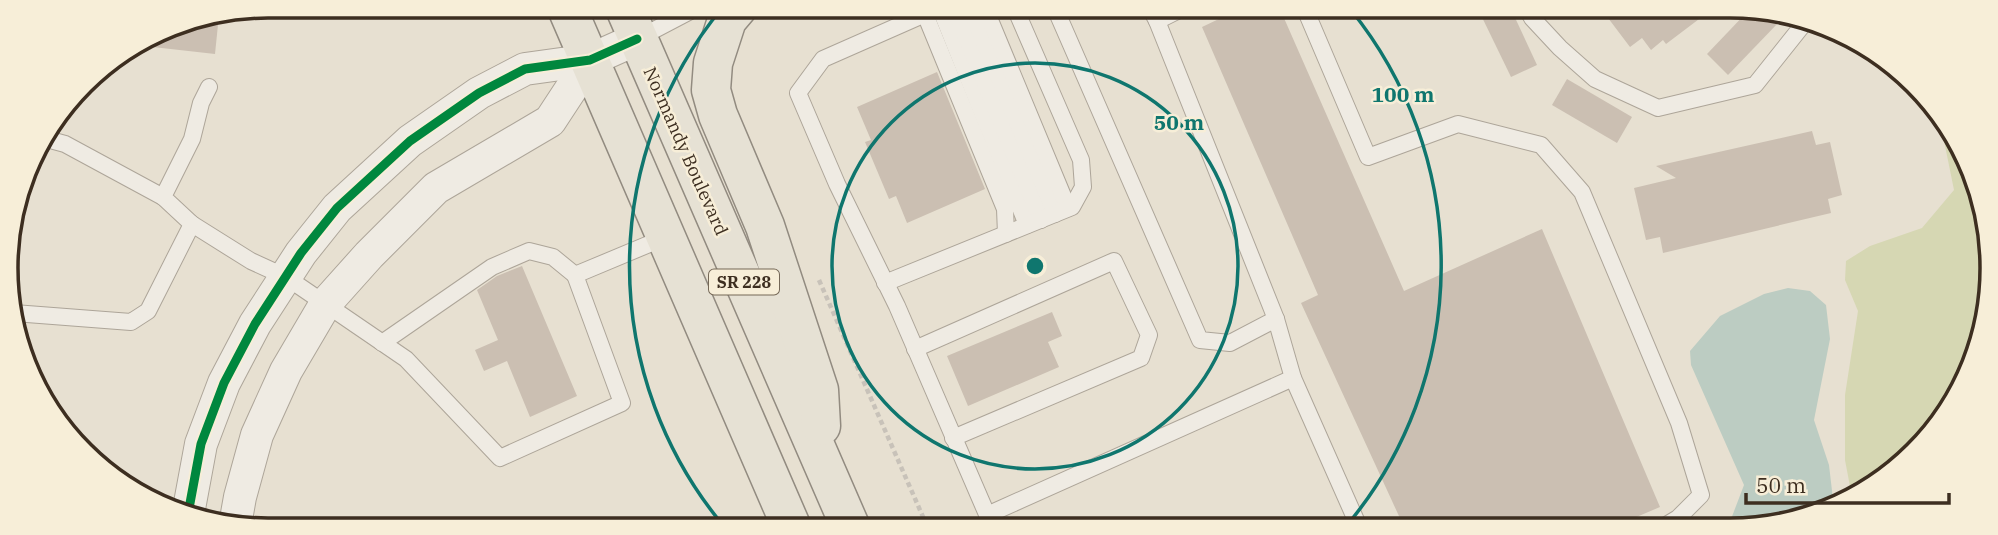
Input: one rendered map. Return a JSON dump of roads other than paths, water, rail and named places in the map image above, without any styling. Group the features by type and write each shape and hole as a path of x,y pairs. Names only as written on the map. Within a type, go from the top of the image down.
{"main road":[{"name":"SR 228","path":"571,18 788,518"},
{"path":"729,18 713,63 711,90 718,115 765,226 819,390 825,467"},
{"name":"Normandy Boulevard","path":"631,23 847,518"}],"street":[{"path":"241,516 240,497 257,435 286,371 326,303 369,255 436,188 550,121 590,60 631,23"},
{"path":"190,505 201,444 224,383 255,324 301,253 337,208 410,141 479,93 525,69 590,60"}],"lane":[{"path":"631,23 652,18"},
{"path":"918,18 823,59 798,93 837,184 886,283 988,518"},
{"path":"939,18 1005,209 1006,234"},
{"path":"940,18 1048,217"},
{"path":"958,18 1048,217"},
{"path":"974,18 1048,217"},
{"path":"988,18 1048,217"},
{"path":"886,283 1072,207 1083,187 1081,160 1019,18"},
{"path":"1059,18 1200,340 1230,343 1276,319"},
{"path":"1155,18 1276,319 1293,377 1355,518"},
{"path":"1309,18 1368,157 1458,124 1541,145 1582,192 1679,423 1701,495 1678,518"},
{"path":"1532,18 1594,79 1658,108 1755,85 1800,28"},
{"path":"163,197 192,139 201,103 209,87"},
{"path":"52,140 65,144 163,197 192,224 251,261 286,277 406,359 500,458 622,403 575,275 553,257 529,251 492,267 383,343"},
{"path":"22,314 131,322 148,311 192,224"},
{"path":"575,275 666,237"},
{"path":"915,349 1114,261 1149,335 1141,358 953,438"},
{"path":"995,518 1293,377"}]}
